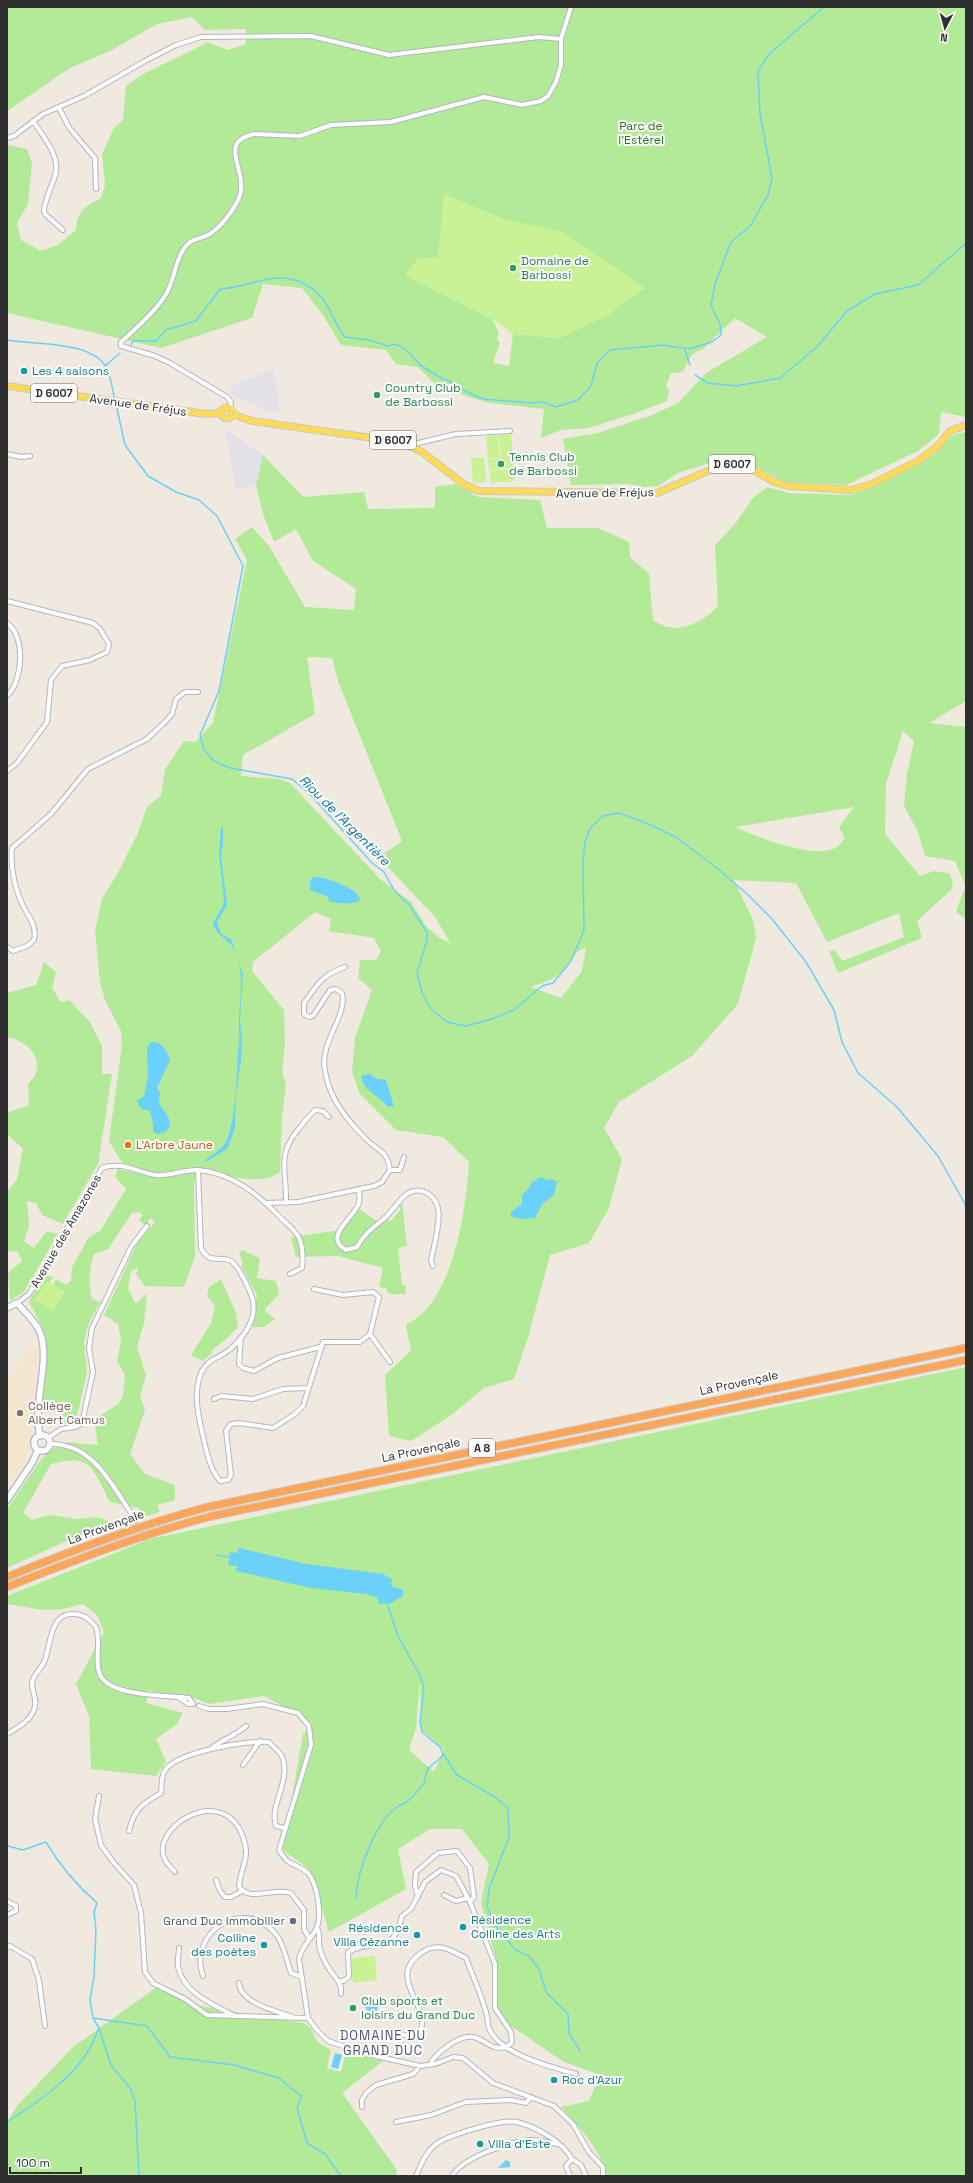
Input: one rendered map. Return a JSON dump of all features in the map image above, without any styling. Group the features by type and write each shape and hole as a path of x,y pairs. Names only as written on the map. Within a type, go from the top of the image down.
{"highway":[{"name":"La Provençale","path":"7,1577 117,1534 159,1520 208,1507 966,1348"},
{"name":"La Provençale","path":"7,1587 162,1529 212,1516 966,1360"}],"main road":[{"name":"Avenue de Fréjus","path":"7,386 206,414 221,413 225,418 232,414 252,421 392,439 410,445 465,485 479,491 489,493 657,493 715,468 733,464 752,469 774,482 788,486 851,490 872,484 918,461 935,449 950,431 966,425"},
{"path":"221,413 223,408 230,408 232,414"}],"street":[{"path":"230,408 231,402 227,397 170,363 155,356 121,346 121,342 165,297 180,259 189,244 209,234 218,227 235,206 239,198 242,184 241,172 235,159 234,151 241,140 254,134 300,136 331,125 392,122 484,97 522,105 533,104 548,96 556,82 561,65 561,39 571,7"},
{"path":"7,138 14,136 34,121 84,96 145,61 176,45 201,37 311,36 389,55 539,37 561,39"},
{"path":"59,108 70,130 95,158 96,189"},
{"path":"34,121 54,155 56,164 56,172 44,211 45,214 63,230"},
{"path":"410,445 456,434 510,431"},
{"path":"7,454 21,457 30,456"},
{"path":"7,601 93,623 103,632 109,644 107,652 90,660 62,666 51,680 47,722 17,763 7,771"},
{"path":"7,624 17,633 20,645 16,684 7,696"},
{"path":"7,947 13,950 27,946 34,940 36,930 23,905 15,881 11,860 12,848 51,814 88,769 147,739 172,714 176,699 185,692 198,692"},
{"path":"266,1203 286,1203 374,1186 382,1182 390,1170 386,1155 366,1140 349,1121 333,1098 325,1071 324,1054 326,1043 340,1013 343,999 342,992 336,989 330,990 313,1016 309,1017 304,1014 304,1003 323,977 330,972 345,967"},
{"path":"286,1203 284,1159 285,1148 289,1140 315,1110 323,1111 330,1117"},
{"path":"390,1170 400,1170 404,1157"},
{"name":"Avenue des Amazones","path":"7,1308 29,1294 102,1168 117,1165 156,1175 198,1170 226,1176 243,1184 266,1203 299,1238 302,1251 302,1268 290,1274"},
{"path":"198,1170 201,1248 204,1255 214,1260 230,1260 234,1264 249,1291 253,1302 250,1324 241,1337 228,1351 210,1360 201,1373 197,1392 198,1412 214,1472 220,1481 224,1482 228,1480 231,1471 226,1430 231,1424 239,1423 268,1428 278,1426 303,1406 322,1342 360,1342 370,1334 379,1297 373,1292 343,1295 314,1289"},
{"path":"358,1190 359,1203 341,1228 337,1237 341,1248 351,1250 357,1247 366,1233 386,1217 403,1196 408,1193 420,1191 432,1196 438,1209 431,1260 433,1266"},
{"path":"38,1450 46,1451 50,1441 61,1429 76,1427 82,1423 93,1372 89,1348 92,1328 131,1247 147,1226"},
{"path":"17,1303 39,1331 42,1341 38,1416 40,1436"},
{"path":"370,1334 390,1362"},
{"path":"241,1337 239,1364 248,1370 254,1371 278,1358 320,1347"},
{"path":"214,1399 220,1396 253,1399 283,1388 308,1388"},
{"path":"40,1436 72,1448 96,1462 134,1516"},
{"path":"38,1450 34,1443 40,1436"},
{"path":"7,1500 32,1463 38,1450"},
{"path":"7,1734 31,1716 35,1708 36,1698 32,1684 34,1678 44,1662 52,1630 58,1619 69,1614 81,1614 96,1627 98,1634 99,1674 107,1684 125,1692 178,1697 188,1704 209,1709 227,1709 263,1704 298,1713 309,1726 311,1745 284,1828 279,1850 287,1861 307,1871 314,1881 317,1892 319,1921 317,1927 301,1950 299,1959 308,2018 322,2035 332,2043 367,2054 418,2066 430,2065 453,2057 463,2058 493,2083 554,2106 573,2124 590,2152 603,2167 602,2176"},
{"path":"129,1832 132,1819 141,1804 161,1793 164,1772 174,1761 196,1755 213,1747 223,1739 238,1733 246,1726"},
{"path":"213,1747 260,1741 269,1742 283,1758 285,1779 273,1818 276,1826 284,1828"},
{"path":"243,1765 260,1741"},
{"path":"99,1796 95,1819 101,1845 114,1864 134,1885 139,1897 144,1932 143,1961 147,1978 153,1983 185,1999 201,2013 207,2015 298,2019 308,2018"},
{"path":"175,1872 167,1863 164,1856 165,1842 174,1826 192,1813 210,1810 217,1812 233,1821 242,1834 246,1844 245,1861 239,1886 242,1891 251,1894 275,1890 291,1893 304,1910 304,1929 309,1938"},
{"path":"418,1897 415,1886 416,1872 438,1853 457,1851 470,1868 474,1897 469,1900 456,1901 444,1895"},
{"path":"338,1981 343,1981 349,1977 348,1952 355,1948 388,1942 398,1933 402,1916 411,1909 425,1882 441,1870 456,1876 469,1900 495,1964 495,2008 511,2032 512,2042 507,2047 492,2048 473,2037 460,2040 443,2050 430,2065"},
{"path":"216,1880 220,1891 225,1897 231,1897 242,1891"},
{"path":"7,1901 16,1906 16,1910 7,1915"},
{"path":"203,1976 199,1965 204,1944 221,1923 242,1916 262,1924 278,1938 291,1972 302,1977"},
{"path":"317,1927 320,1933 319,1942 322,1953 331,1972 341,1987 341,1994"},
{"path":"7,1947 10,1946 32,1959 39,1980 45,2026"},
{"path":"389,2031 408,2036 420,2034 423,2021 406,1979 412,1959 428,1948 444,1947 466,1958 487,2016 489,2028 507,2047 541,2064 576,2074"},
{"path":"179,1948 178,1967 183,1981 205,2001 233,2016"},
{"path":"239,1983 242,1993 255,2003 298,2019"},
{"path":"362,2107 362,2100 370,2089 413,2074 417,2070 418,2066"},
{"path":"396,2122 431,2115 466,2102 511,2100 526,2103 531,2097"},
{"path":"416,2176 427,2153 436,2144 474,2128 515,2122 540,2131 558,2144 569,2154 572,2159 581,2165 586,2176"},
{"path":"452,2176 461,2166 498,2147 532,2140 558,2144"},
{"path":"570,2176 566,2166 572,2159"}],"shaded area":[{"path":"274,369 280,411 272,413 232,395 228,388"},
{"path":"225,429 263,455 256,486 236,489"},
{"name":"Collège Albert Camus","path":"30,1346 38,1351 30,1445 24,1463 7,1485 7,1380"}],"green space":[{"name":"Parc de l'Estérel","path":"7,7 966,7 966,417 941,412 939,434 918,451 846,485 785,482 745,461 719,460 678,473 658,486 644,487 628,484 571,485 563,439 598,433 652,415 678,403 706,373 767,337 735,318 703,349 691,356 683,372 671,373 666,386 669,391 667,401 633,414 588,428 561,430 541,438 544,409 489,403 463,395 435,384 418,367 396,364 386,350 341,345 323,315 302,288 263,284 252,318 161,348 7,313 7,145 27,149 32,163 28,204 17,223 21,240 41,251 58,245 76,230 80,213 90,204 101,198 105,185 102,154 114,128 123,120 126,86 145,73 207,42 228,50 246,44 246,29 205,30 192,17 157,24 112,50 70,68 7,111","holes":["445,195 503,219 560,232 644,288 613,310 560,338 513,334 509,366 493,363 500,343 497,339 499,333 492,319 405,275 438,258"]},
{"name":"Domaine de Barbossi","path":"444,194 503,219 563,232 645,288 614,310 613,313 560,338 513,334 492,319 405,275 419,258 438,258"},
{"path":"966,432 966,701 929,723 966,727 966,887 955,861 925,856 918,832 904,806 907,774 914,741 903,731 886,784 885,834 920,876 934,871 949,873 953,882 951,890 917,921 922,938 838,973 829,951 834,950 843,961 904,937 899,913 827,942 796,883 734,880 753,920 756,938 738,1004 692,1056 619,1102 604,1128 622,1159 609,1208 589,1243 550,1255 529,1334 514,1379 484,1388 450,1416 411,1441 389,1436 385,1375 411,1351 406,1325 424,1312 435,1298 452,1262 462,1221 469,1162 443,1137 396,1130 360,1094 352,1072 355,1038 372,990 358,978 360,960 376,960 381,951 374,938 329,931 331,919 315,912 253,962 252,971 284,1010 285,1045 282,1071 286,1085 282,1117 280,1172 271,1177 251,1179 229,1176 199,1168 194,1184 195,1256 184,1287 145,1286 136,1274 138,1267 131,1271 128,1288 135,1303 147,1293 144,1323 137,1347 146,1375 140,1396 145,1410 130,1454 145,1474 175,1485 175,1500 157,1505 160,1512 140,1518 139,1508 110,1502 99,1479 87,1465 75,1460 51,1464 23,1513 32,1520 49,1515 78,1519 97,1517 114,1523 75,1537 7,1568 7,1509 42,1458 53,1449 67,1442 98,1445 94,1420 118,1404 123,1396 125,1374 117,1362 121,1340 118,1324 104,1315 140,1237 155,1223 151,1218 145,1225 139,1220 143,1215 139,1212 132,1213 108,1249 94,1254 90,1271 90,1288 92,1299 100,1302 88,1325 84,1342 87,1372 76,1421 61,1425 60,1415 56,1410 47,1410 40,1405 46,1348 45,1334 29,1301 46,1274 53,1278 50,1282 47,1281 53,1285 56,1279 66,1285 71,1280 72,1267 89,1237 100,1231 126,1189 115,1177 118,1169 153,1177 152,1172 124,1166 109,1141 122,1045 121,1031 105,1000 100,982 95,931 102,899 119,871 138,833 147,807 161,795 165,769 184,741 195,742 213,723 247,560 235,539 252,527 269,546 305,607 354,610 356,589 313,561 296,529 274,542 264,517 256,486 263,455 303,497 364,492 368,509 435,508 435,487 456,484 478,497 540,500 547,528 598,528 629,542 630,557 649,574 653,620 665,626 674,628 689,626 696,623 718,606 715,545 735,524 753,498 767,487 789,493 851,495 880,484 913,467 934,455 953,435","holes":["307,657 332,658 338,681 402,841 382,855 388,867 435,917 451,944 438,937 426,926 411,902 380,879 290,783 279,779 241,776 243,755 315,714","854,807 839,827 845,838 837,847 827,851 815,851 786,846 735,827","586,947 582,971 561,998 531,987 555,977 565,968 578,951"]},
{"path":"511,434 513,457 501,458 499,435"},
{"path":"498,435 500,458 488,459 486,436"},
{"path":"484,457 486,482 473,483 471,458"},
{"name":"Tennis Club de Barbossi","path":"513,457 514,468 489,470 488,460"},
{"path":"514,469 515,481 491,483 490,471"},
{"path":"966,888 966,919 956,912 963,892"},
{"path":"44,962 56,972 52,988 61,1002 69,1000 90,1022 102,1046 102,1074 112,1074 98,1164 63,1224 42,1215 36,1203 27,1201 29,1226 24,1241 34,1248 47,1231 58,1234 24,1292 10,1301 8,1273 22,1261 18,1252 7,1251 7,1192 17,1179 23,1149 7,1134 7,1113 29,1105 28,1084 34,1077 37,1069 37,1062 30,1049 23,1043 16,1039 7,1037 7,993 36,985"},
{"path":"402,1203 407,1246 398,1248 402,1285 405,1285 406,1294 389,1294 386,1288 379,1287 383,1268 338,1256 296,1257 291,1237 342,1230 359,1209 381,1224 388,1219 390,1222 401,1209 399,1207"},
{"path":"242,1250 260,1258 257,1278 276,1281 279,1294 264,1310 275,1319 264,1327 252,1327 257,1295 241,1265 243,1264 239,1253"},
{"path":"221,1279 236,1313 238,1327 212,1350 212,1353 203,1361 191,1355 211,1323 215,1306 207,1296 209,1287"},
{"path":"47,1281 65,1292 53,1311 35,1300"},
{"path":"966,1367 966,2176 607,2176 605,2167 595,2149 582,2130 561,2107 589,2101 600,2075 564,2062 511,2026 497,2008 498,1966 481,1903 489,1864 462,1829 430,1829 398,1849 406,1889 329,1932 310,1870 283,1850 303,1734 312,1724 305,1718 264,1696 209,1704 191,1697 149,1691 146,1703 183,1713 177,1724 156,1739 166,1762 156,1776 91,1769 89,1716 76,1684 104,1632 97,1615 83,1604 63,1609 43,1610 7,1604 7,1596 150,1539","holes":["420,1680 421,1729 444,1750 434,1772 409,1750 416,1728"]},
{"path":"375,1956 377,1980 353,1983 351,1958"},
{"path":"161,1984 200,2006 304,2023 312,2029 318,2042 331,2050 327,2068 341,2072 346,2052 383,2061 342,2093 397,2170 396,2176 7,2176 7,2121 18,2105 73,2047"}],"water":[{"path":"223,827 221,856 227,905 217,922 221,934 231,939 237,956 229,942 216,931 213,923 223,906 224,899 219,855 221,828"},
{"path":"313,877 325,878 348,887 354,891 360,900 353,903 329,901 328,897 310,890 310,882"},
{"path":"238,959 243,974 240,1020 242,1038 241,1061 236,1093 235,1128 227,1149 206,1162 205,1160 224,1145 231,1126 239,1042 241,975"},
{"path":"151,1042 159,1043 164,1047 170,1060 157,1088 160,1092 159,1103 168,1117 170,1124 166,1132 158,1134 153,1132 150,1111 141,1109 137,1101 144,1096 148,1076 147,1048"},
{"path":"370,1074 377,1079 386,1080 394,1107 387,1106 364,1085 361,1076"},
{"path":"541,1177 547,1180 553,1179 557,1182 554,1195 542,1204 535,1218 520,1219 511,1216 511,1212 522,1204 522,1195 529,1188 532,1182"},
{"path":"239,1548 306,1564 383,1574 392,1579 391,1586 403,1590 403,1596 391,1603 379,1604 377,1597 365,1594 311,1588 236,1571 237,1566 228,1565 230,1552 237,1553"},
{"path":"362,2002 375,2004 378,2007 376,2013 369,2013"},
{"path":"335,2053 342,2055 338,2069 331,2067"},
{"path":"506,2160 510,2162 510,2167 498,2168"}],"waterway":[{"path":"131,345 133,341 156,341 166,330 196,321 220,289 278,278 298,281 316,292 325,302 339,329 345,337 369,340 388,346 394,344 400,346 411,354 420,365 439,377 483,399 532,403 544,402 556,407 578,400 591,386 597,363 610,350 663,345 689,349 712,342 721,335 720,324 711,305 715,284 731,242 751,225 768,195 772,178 760,114 758,71 769,54 824,7"},
{"path":"695,375 708,383 736,386 780,378 817,347 847,311 875,294 918,285 966,243"},
{"name":"Riou de l'Argentière","path":"7,340 59,345 85,351 96,357 104,364 108,372 115,400"},
{"path":"685,350 690,365"},
{"path":"105,366 120,353"},
{"name":"Riou de l'Argentière","path":"116,404 125,445 148,476 176,492 199,500 217,516 243,566 219,691 200,735 204,750 214,761 230,768 292,779 309,793 372,863 384,872 394,890 410,906 427,932 427,940 417,973 422,993 431,1009 447,1022 466,1026 489,1020 514,1010 542,986 553,983 571,961 584,930 583,862 585,842 591,827 603,816 619,813 651,825 677,838 718,869 746,893 772,919 806,962 834,1010 842,1042 858,1073 897,1107 938,1156 966,1206"},
{"path":"216,1555 230,1557"},
{"path":"356,1897 364,1861 382,1823 389,1814 398,1806 407,1802 419,1790 424,1783 426,1772 443,1754 440,1747 422,1732 420,1722 424,1687 419,1674 397,1634 387,1602"},
{"path":"444,1755 457,1775 495,1797 508,1808 509,1837 489,1889 487,1907 498,1930 516,1950 530,1957 539,1969 546,1992 568,2014 569,2033 580,2051"},
{"path":"7,1842 8,1846 23,1850 46,1842 68,1874 97,1903 94,1912 96,1930 94,1976 90,2000 93,2018 99,2028 111,2065 130,2088 135,2101 139,2176"},
{"path":"93,2018 147,2026 170,2057 234,2065 279,2078 301,2096 297,2108 307,2143 325,2154 341,2176"},
{"path":"9,2121 41,2099 71,2073 89,2050 99,2028"}],"tunnel":[{"path":"133,1516 147,1542"}],"place":[{"name":"Domaine de Barbossi","path":"513,268"},
{"name":"Les 4 saisons","path":"24,371"},
{"name":"Country Club de Barbossi","path":"377,395"},
{"name":"Tennis Club de Barbossi","path":"501,464"},
{"name":"L'Arbre Jaune","path":"128,1145"},
{"name":"Collège Albert Camus","path":"20,1413"},
{"name":"Grand Duc Immobilier","path":"293,1921"},
{"name":"Résidence Colline des Arts","path":"463,1927"},
{"name":"Résidence Villa Cézanne","path":"417,1935"},
{"name":"Colline des poètes","path":"264,1945"},
{"name":"Club sports et loisirs du Grand Duc","path":"353,2008"},
{"name":"Roc d'Azur","path":"554,2080"},
{"name":"Villa d'Este","path":"480,2144"}],"district":[{"name":"DOMAINE DU GRAND DUC","path":"383,2042"}]}
